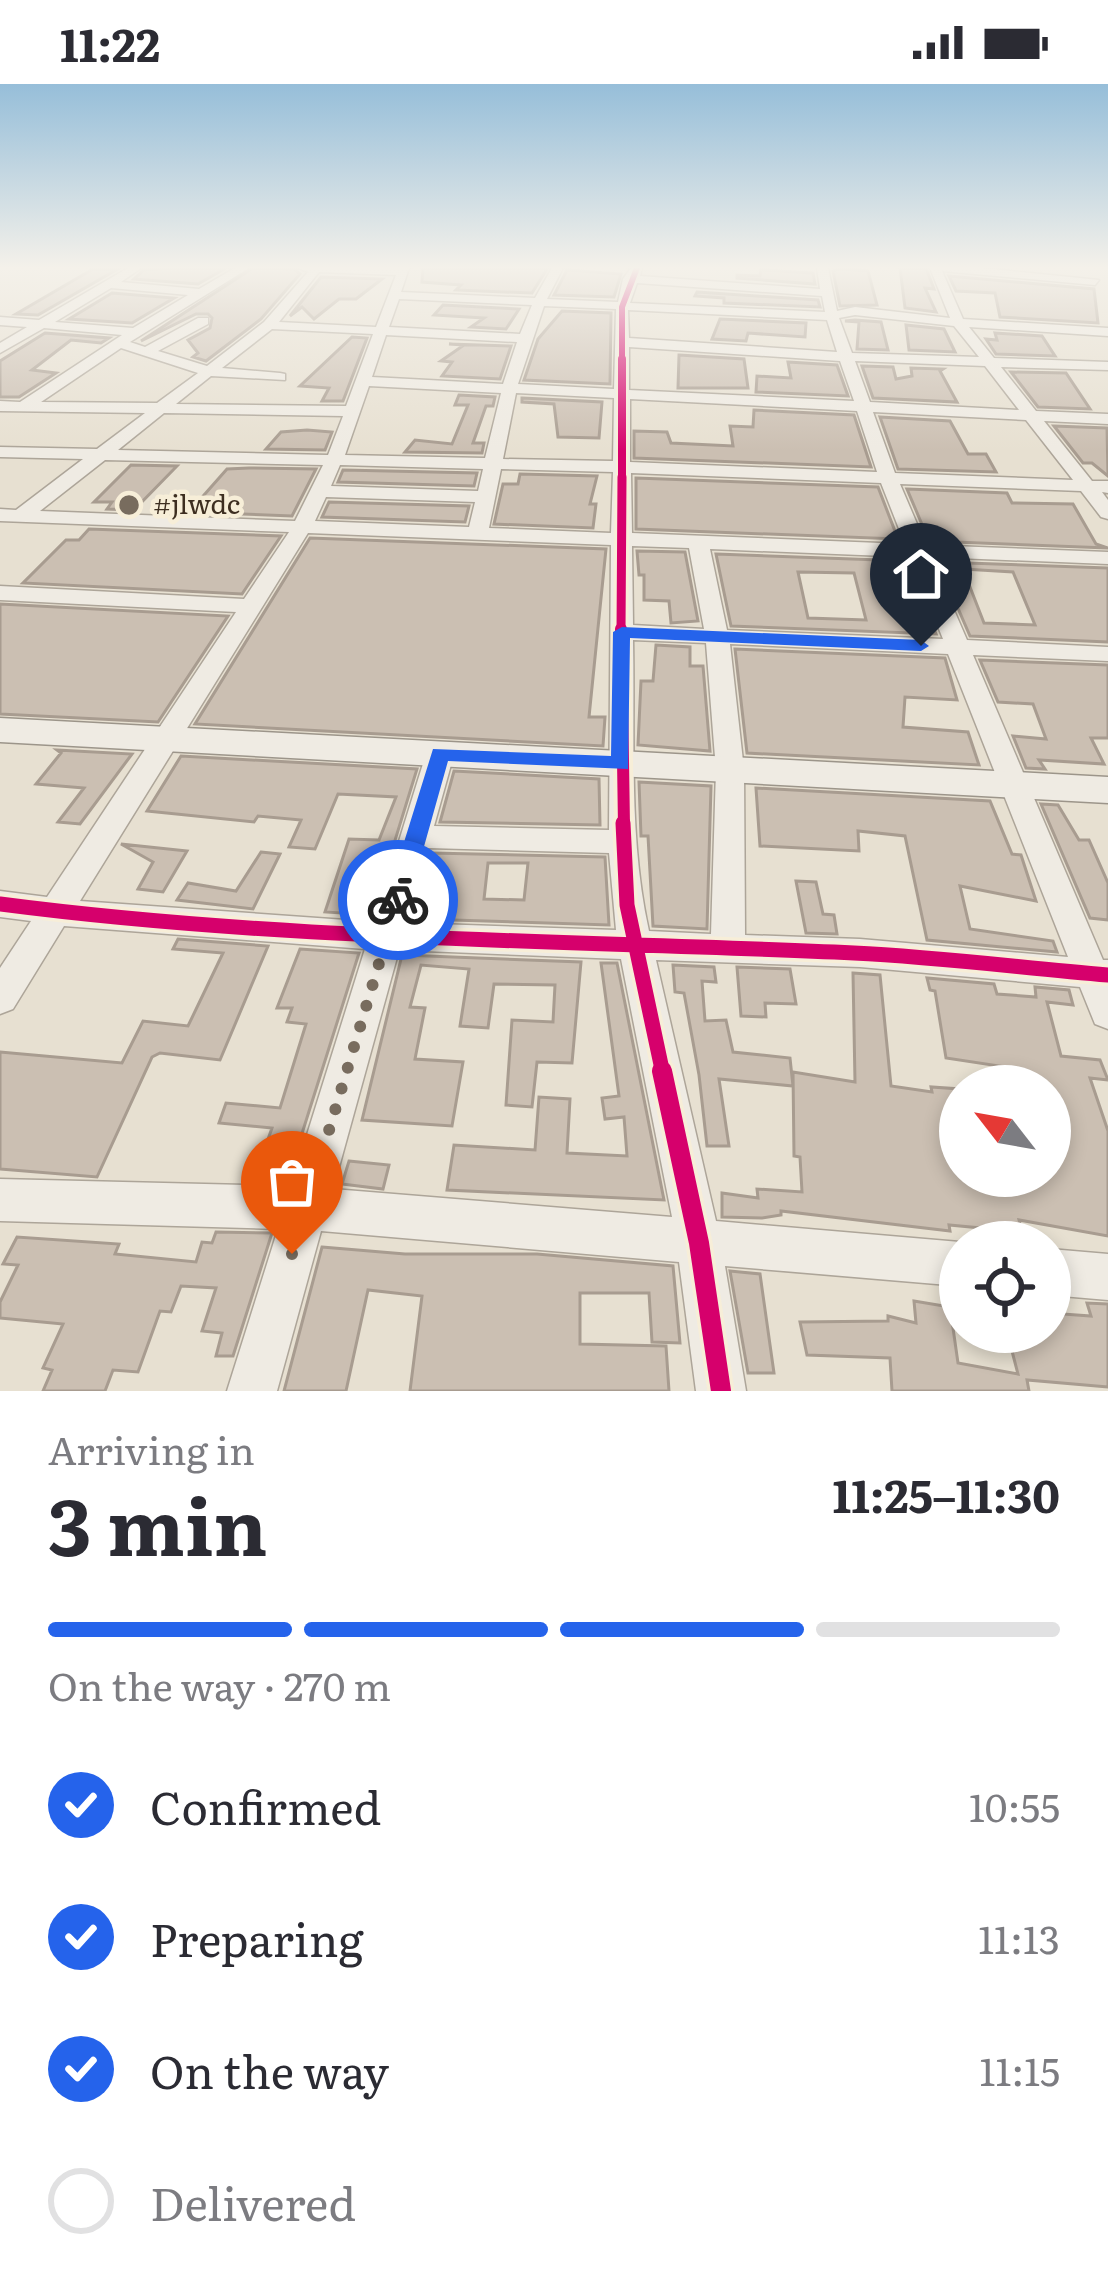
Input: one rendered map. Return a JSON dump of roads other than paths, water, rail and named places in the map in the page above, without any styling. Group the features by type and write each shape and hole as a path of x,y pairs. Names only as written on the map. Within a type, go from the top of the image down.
{"main road":[{"path":"0,730 1108,790"}],"street":[{"path":"0,349 37,329"},
{"path":"96,329 136,332"},
{"path":"0,424 141,329"},
{"path":"144,353 188,329"},
{"path":"0,531 11,515 165,407 265,329"},
{"path":"323,329 524,338"},
{"path":"0,998 302,527 333,462 378,329"},
{"path":"478,532 508,388 528,329"},
{"path":"624,329 621,764 627,904 699,1243 721,1391"},
{"path":"839,329 888,478 1015,785 1100,974 1108,1013"},
{"path":"964,329 1108,513"},
{"path":"1058,329 1108,332"},
{"path":"622,342 848,357 1108,366"},
{"path":"119,343 211,372 280,377"},
{"path":"361,381 1108,418"},
{"path":"0,406 351,411"},
{"path":"0,452 622,467 1108,487"},
{"path":"319,491 486,497"},
{"path":"11,515 1108,558"},
{"path":"698,540 721,640 730,770 728,947"},
{"path":"0,593 251,607"},
{"path":"622,632 1108,654"},
{"path":"252,1391 440,754"},
{"path":"418,837 625,842"},
{"path":"0,904 122,920 384,936 860,953 1100,974"},
{"path":"0,1200 305,1208 939,1262"},
{"path":"1071,1273 1108,1276"}],"place":[{"name":"#jlwdc","path":"129,505"}]}
